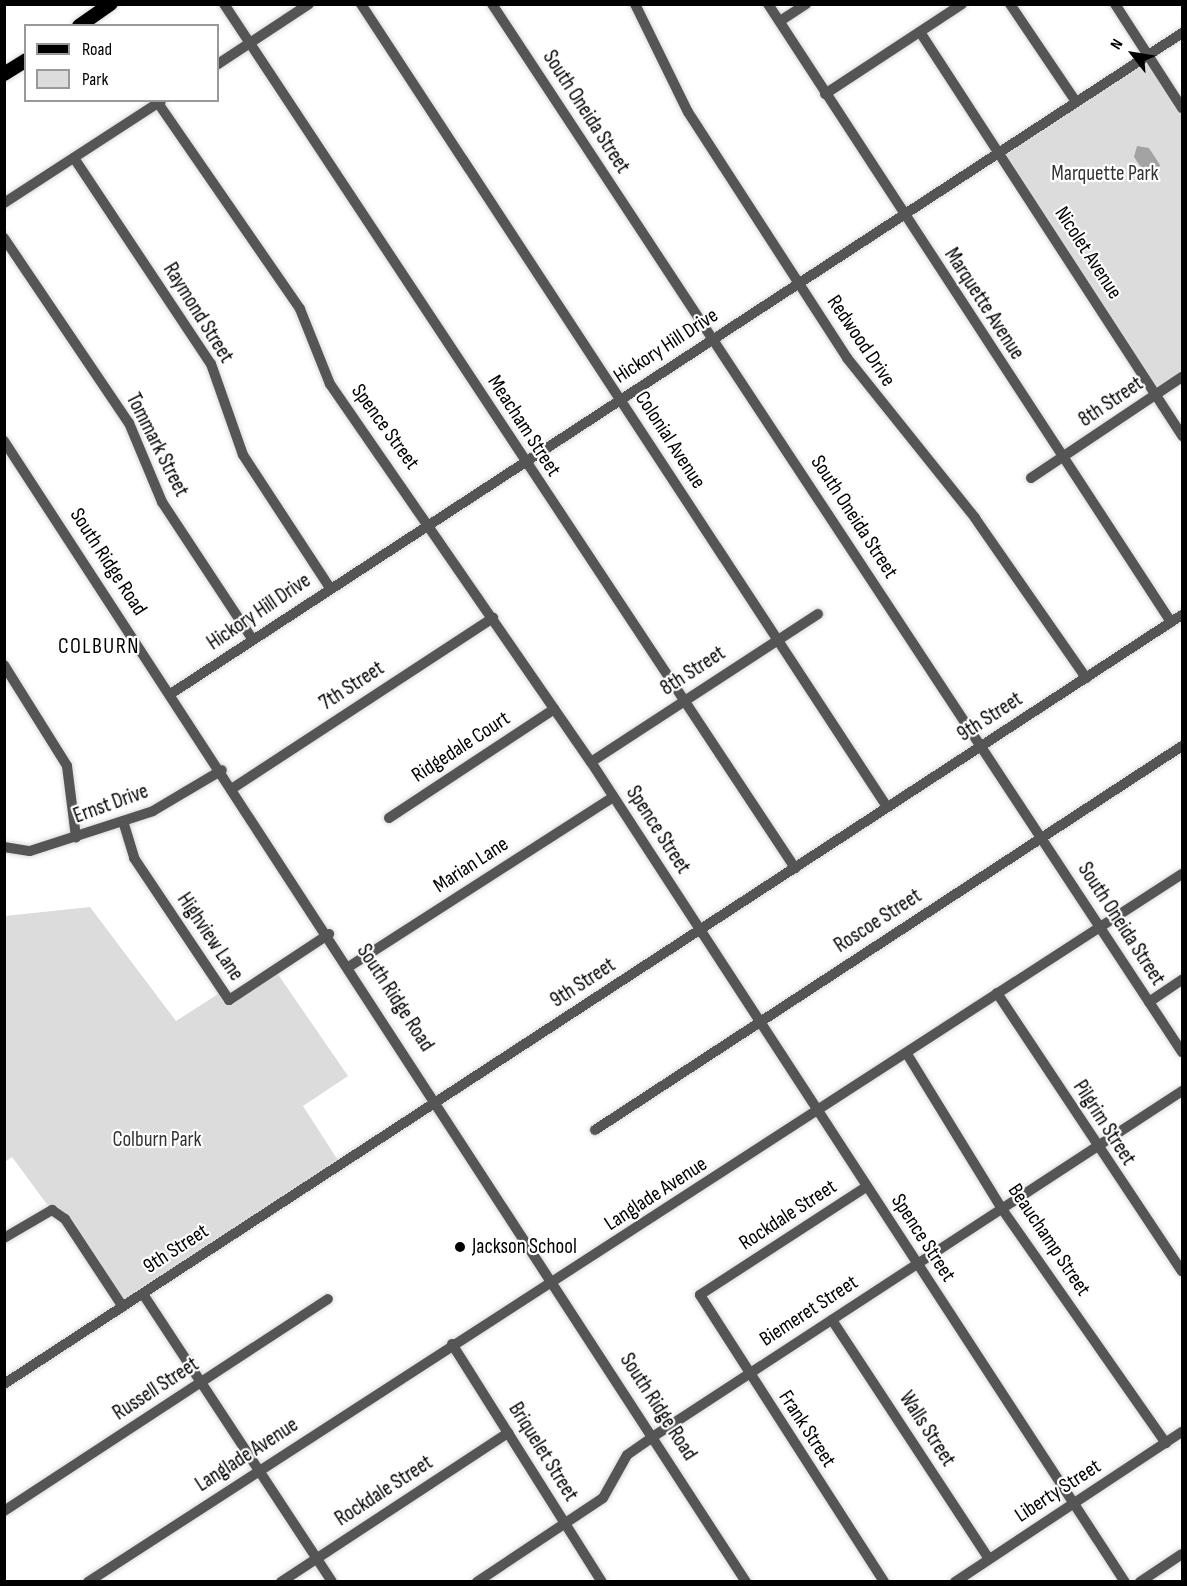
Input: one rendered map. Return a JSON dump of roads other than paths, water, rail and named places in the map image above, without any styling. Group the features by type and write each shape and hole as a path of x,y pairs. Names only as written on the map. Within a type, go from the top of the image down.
{"main road":[{"path":"82,24 111,4"},
{"path":"4,74 24,61"}],"street":[{"name":"Meacham Street","path":"224,4 524,462 795,868"},
{"path":"219,63 309,4"},
{"name":"Colonial Avenue","path":"361,4 887,807"},
{"name":"South Oneida Street","path":"492,4 1182,1052"},
{"name":"Redwood Drive","path":"636,4 688,112 798,282 885,410 975,519 1086,678"},
{"name":"Marquette Avenue","path":"768,4 903,216 1171,622"},
{"path":"780,21 806,4"},
{"path":"825,94 962,4"},
{"path":"1010,4 1076,102"},
{"path":"1115,4 1182,108"},
{"name":"Nicolet Avenue","path":"920,32 1000,152 1182,436"},
{"name":"Hickory Hill Drive","path":"171,693 1182,33"},
{"path":"4,203 160,102"},
{"name":"Spence Street","path":"160,102 300,309 330,384 430,523 591,762 1125,1581"},
{"name":"Raymond Street","path":"74,158 211,364 243,455 330,588"},
{"name":"Tommark Street","path":"4,238 129,423 162,502 254,640"},
{"name":"8th Street","path":"1031,478 1182,378"},
{"name":"South Ridge Road","path":"4,441 438,1101 746,1581"},
{"name":"8th Street","path":"591,762 818,614"},
{"name":"9th Street","path":"4,1384 1182,615"},
{"name":"7th Street","path":"233,788 493,618"},
{"path":"4,665 67,766 76,837"},
{"name":"Ridgedale Court","path":"389,818 554,709"},
{"name":"Roscoe Street","path":"595,1130 1182,746"},
{"name":"Ernst Drive","path":"4,847 30,850 123,821 176,800 222,770"},
{"name":"Marian Lane","path":"350,966 613,797"},
{"name":"Highview Lane","path":"123,821 134,858 229,1000 329,934"},
{"name":"Langlade Avenue","path":"88,1581 452,1344 818,1112 1182,874"},
{"path":"1149,1002 1182,980"},
{"name":"Pilgrim Street","path":"997,993 1096,1147 1182,1271"},
{"name":"Beauchamp Street","path":"907,1054 1002,1209 1166,1443"},
{"name":"Biemeret Street","path":"477,1581 603,1498 627,1455 654,1436 1182,1091"},
{"name":"Rockdale Street","path":"700,1295 866,1187"},
{"path":"4,1238 52,1210 65,1219 123,1307"},
{"path":"143,1294 332,1581"},
{"name":"Frank Street","path":"700,1295 884,1581"},
{"name":"Russell Street","path":"4,1511 328,1299"},
{"name":"Walls Street","path":"832,1320 989,1559"},
{"name":"Briquelet Street","path":"452,1344 602,1581"},
{"name":"Liberty Street","path":"955,1581 1182,1432"},
{"name":"Rockdale Street","path":"281,1581 508,1433"},
{"path":"1140,1581 1182,1554"}],"place":[{"name":"Jackson School","path":"460,1247"}],"district":[{"name":"COLBURN","path":"99,647"}],"park label":[{"name":"Marquette Park","path":"1105,174"},
{"name":"Colburn Park","path":"157,1140"}]}
